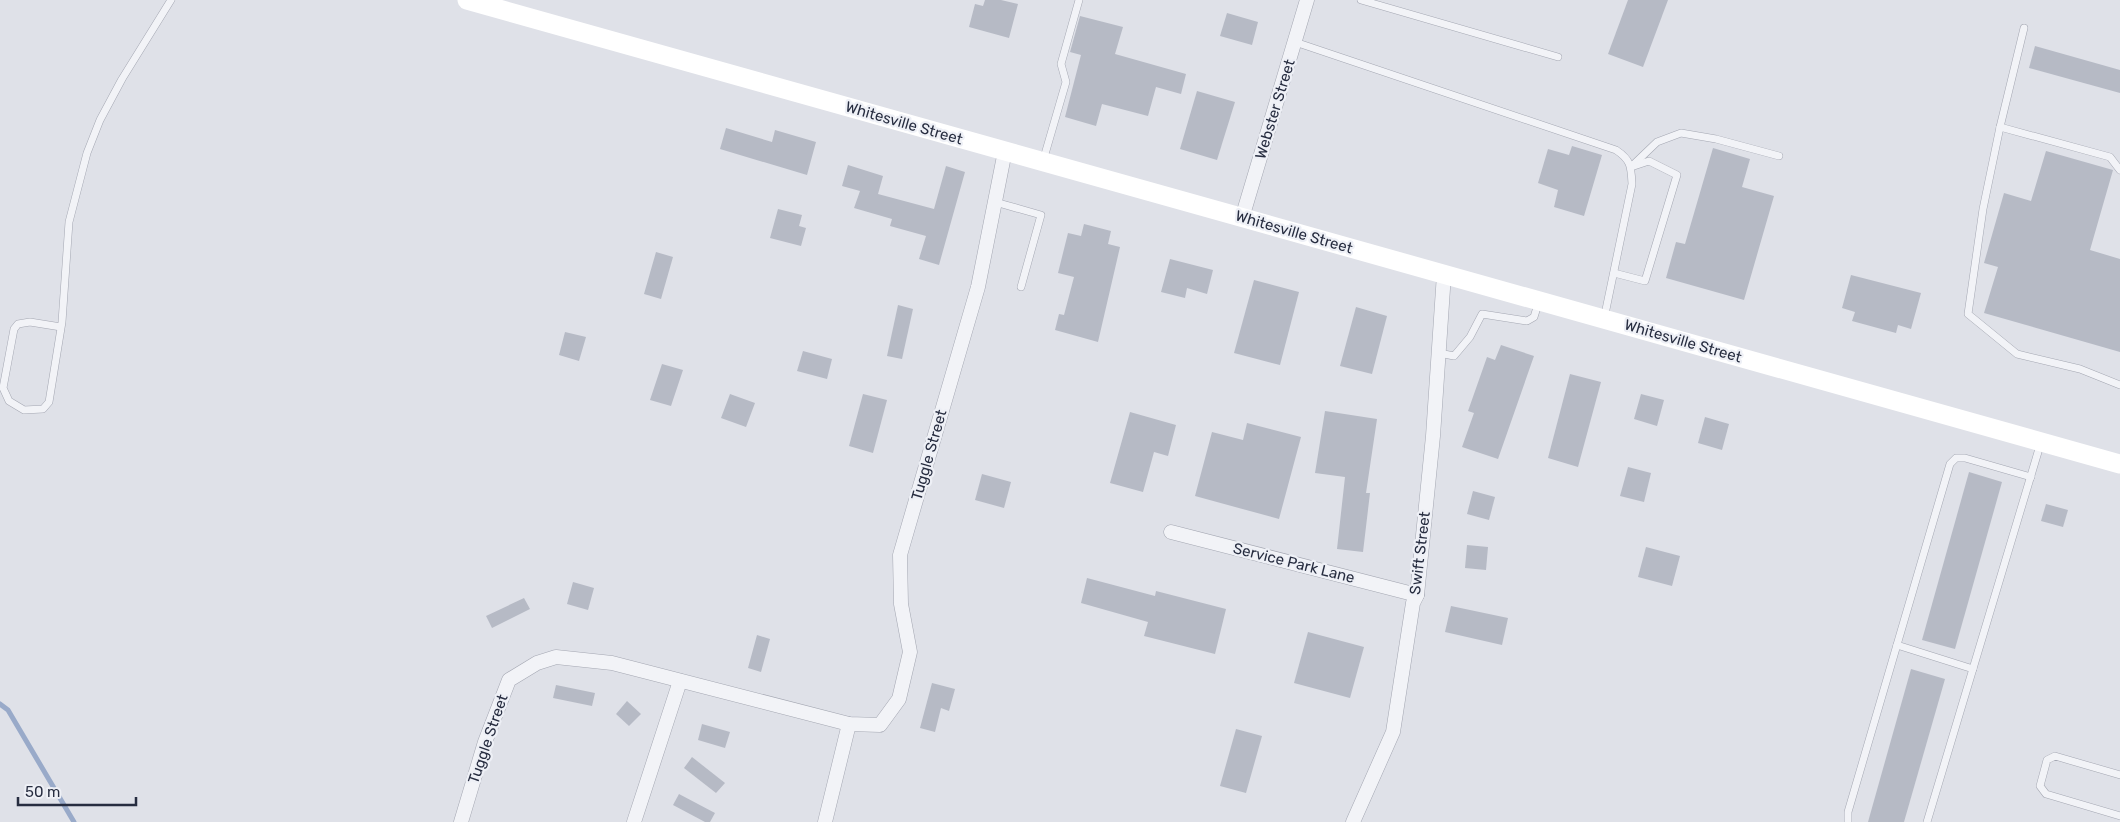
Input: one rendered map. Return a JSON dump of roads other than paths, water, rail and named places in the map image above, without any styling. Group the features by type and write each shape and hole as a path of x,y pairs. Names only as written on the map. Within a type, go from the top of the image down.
{"main road":[{"name":"Whitesville Street","path":"467,0 2120,464"}],"street":[{"name":"Webster Street","path":"1242,218 1307,0"},
{"name":"Tuggle Street","path":"461,822 484,742 509,680 537,663 556,656 612,663 849,724 880,725 899,699 910,652 901,604 900,555 978,287 1005,151"},
{"name":"Swift Street","path":"1353,822 1393,732 1413,603 1417,595 1433,436 1444,274"},
{"name":"Service Park Lane","path":"1172,532 1417,595"},
{"path":"634,822 680,681"},
{"path":"825,822 849,724"}],"lane":[{"path":"62,326 30,322 18,324 14,329 3,388 9,401 24,410 43,409 49,402 62,326 69,222 87,153 100,120 122,79 171,0"},
{"path":"1042,162 1066,82 1061,64 1079,0"},
{"path":"1361,0 1558,57"},
{"path":"2024,28 2000,127 1983,209 1968,314 2016,354 2080,369 2120,385"},
{"path":"1295,42 1616,150 1626,157 1631,167 1632,184 1604,319"},
{"path":"2000,127 2110,157 2120,170"},
{"path":"1631,167 1657,142 1681,133 1716,138 1779,156"},
{"path":"1614,272 1645,281 1677,175 1649,161 1631,167"},
{"path":"995,202 1041,215 1021,287"},
{"path":"1439,353 1454,356 1470,337 1482,314 1528,321 1534,317 1539,301"},
{"path":"1927,822 2042,442"},
{"path":"1848,822 1848,812 1950,464 1956,458 1965,458 2031,477"},
{"path":"1897,645 1973,668"},
{"path":"2120,775 2054,756 2047,760 2040,786 2046,794 2120,816"}],"waterway":[{"path":"0,704 8,710 74,822"}]}
